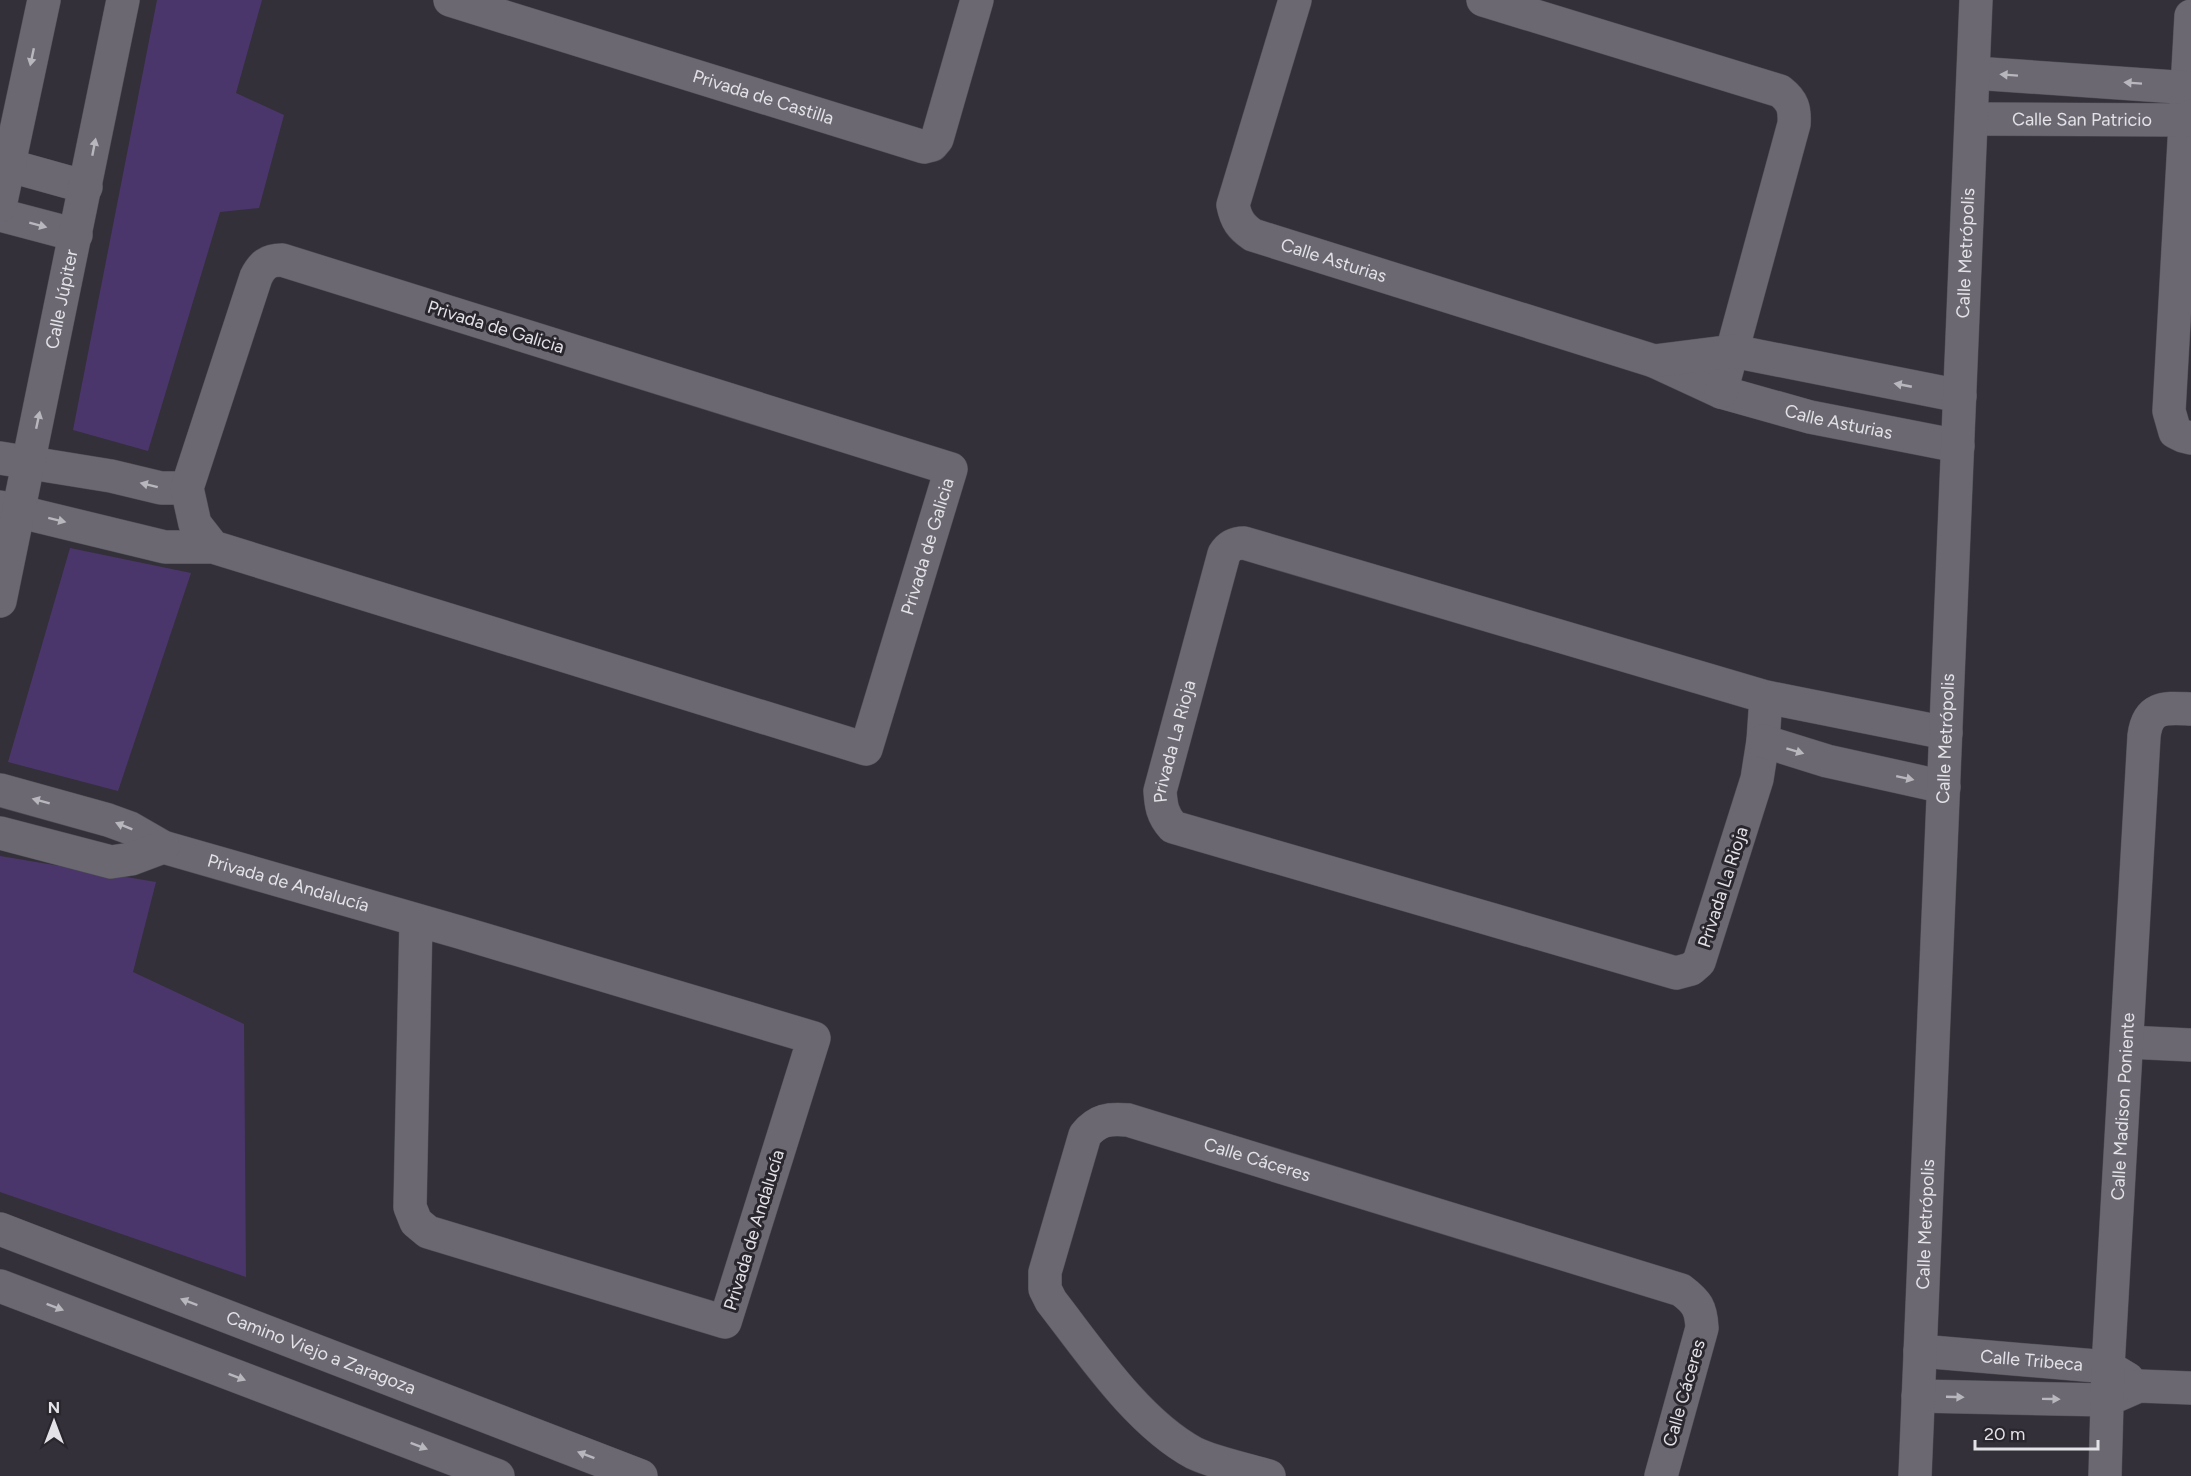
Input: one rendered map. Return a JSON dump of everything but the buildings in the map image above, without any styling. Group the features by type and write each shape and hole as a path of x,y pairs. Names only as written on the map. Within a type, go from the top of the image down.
{"street":[{"path":"0,206 4,164 44,0"},
{"name":"Calle Júpiter","path":"0,601 14,460 76,235 123,0"},
{"name":"Privada de Castilla","path":"450,0 924,147 932,145 937,139 977,0"},
{"name":"Calle Asturias","path":"1295,0 1235,196 1233,205 1236,218 1242,228 1253,235 1654,361 1722,392 1810,417 1958,446"},
{"path":"1483,0 1780,91 1791,100 1795,109 1794,124 1722,392"},
{"name":"Calle Metrópolis","path":"1915,1476 1976,0"},
{"path":"2191,16 2189,102 2169,411 2175,432 2191,438"},
{"name":"Calle San Patricio","path":"1974,73 2189,102"},
{"name":"Calle San Patricio","path":"1972,119 2189,102"},
{"path":"4,164 86,187"},
{"path":"0,214 76,235"},
{"name":"Privada de Galicia","path":"9,509 165,547 213,547 866,749 951,469 282,260 272,260 262,266 256,277 187,488"},
{"name":"Calle Asturias","path":"1654,361 1732,351 1960,396"},
{"path":"14,460 111,476 161,488 187,488 195,524 213,547"},
{"name":"Privada La Rioja","path":"1766,698 1757,779 1699,962 1684,972 1676,973 1173,827 1166,819 1161,807 1160,791 1224,554 1235,543 1244,543 1766,698 1946,733"},
{"name":"Calle Madison Poniente","path":"2106,1476 2108,1367 2144,736 2146,723 2154,712 2167,708 2191,709"},
{"path":"1857,768 1866,717"},
{"path":"1763,741 1857,768 1944,787"},
{"name":"Privada de Andalucía","path":"0,790 108,820 130,828 163,847 416,920 814,1038 725,1322 428,1232 416,1222 410,1207 416,920"},
{"path":"0,833 111,862 131,859 163,847"},
{"path":"2127,1042 2191,1045"},
{"name":"Calle Cáceres","path":"1269,1476 1195,1454 1159,1429 1117,1385 1045,1289 1045,1272 1085,1135 1092,1126 1104,1120 1128,1120 1681,1290 1693,1299 1701,1311 1702,1328 1661,1476"},
{"name":"Camino Viejo a Zaragoza","path":"0,1229 641,1476"},
{"path":"0,1286 498,1476"},
{"name":"Calle Tribeca","path":"1920,1351 2108,1367 2139,1386"},
{"name":"Calle Tribeca","path":"1918,1396 2107,1400 2139,1386 2191,1388"}],"shaded area":[{"path":"157,0 262,0 236,93 284,115 259,208 220,212 148,451 73,430"},
{"path":"70,548 191,573 118,791 8,762"},
{"path":"0,856 156,882 133,972 244,1024 246,1277 0,1192"}]}
